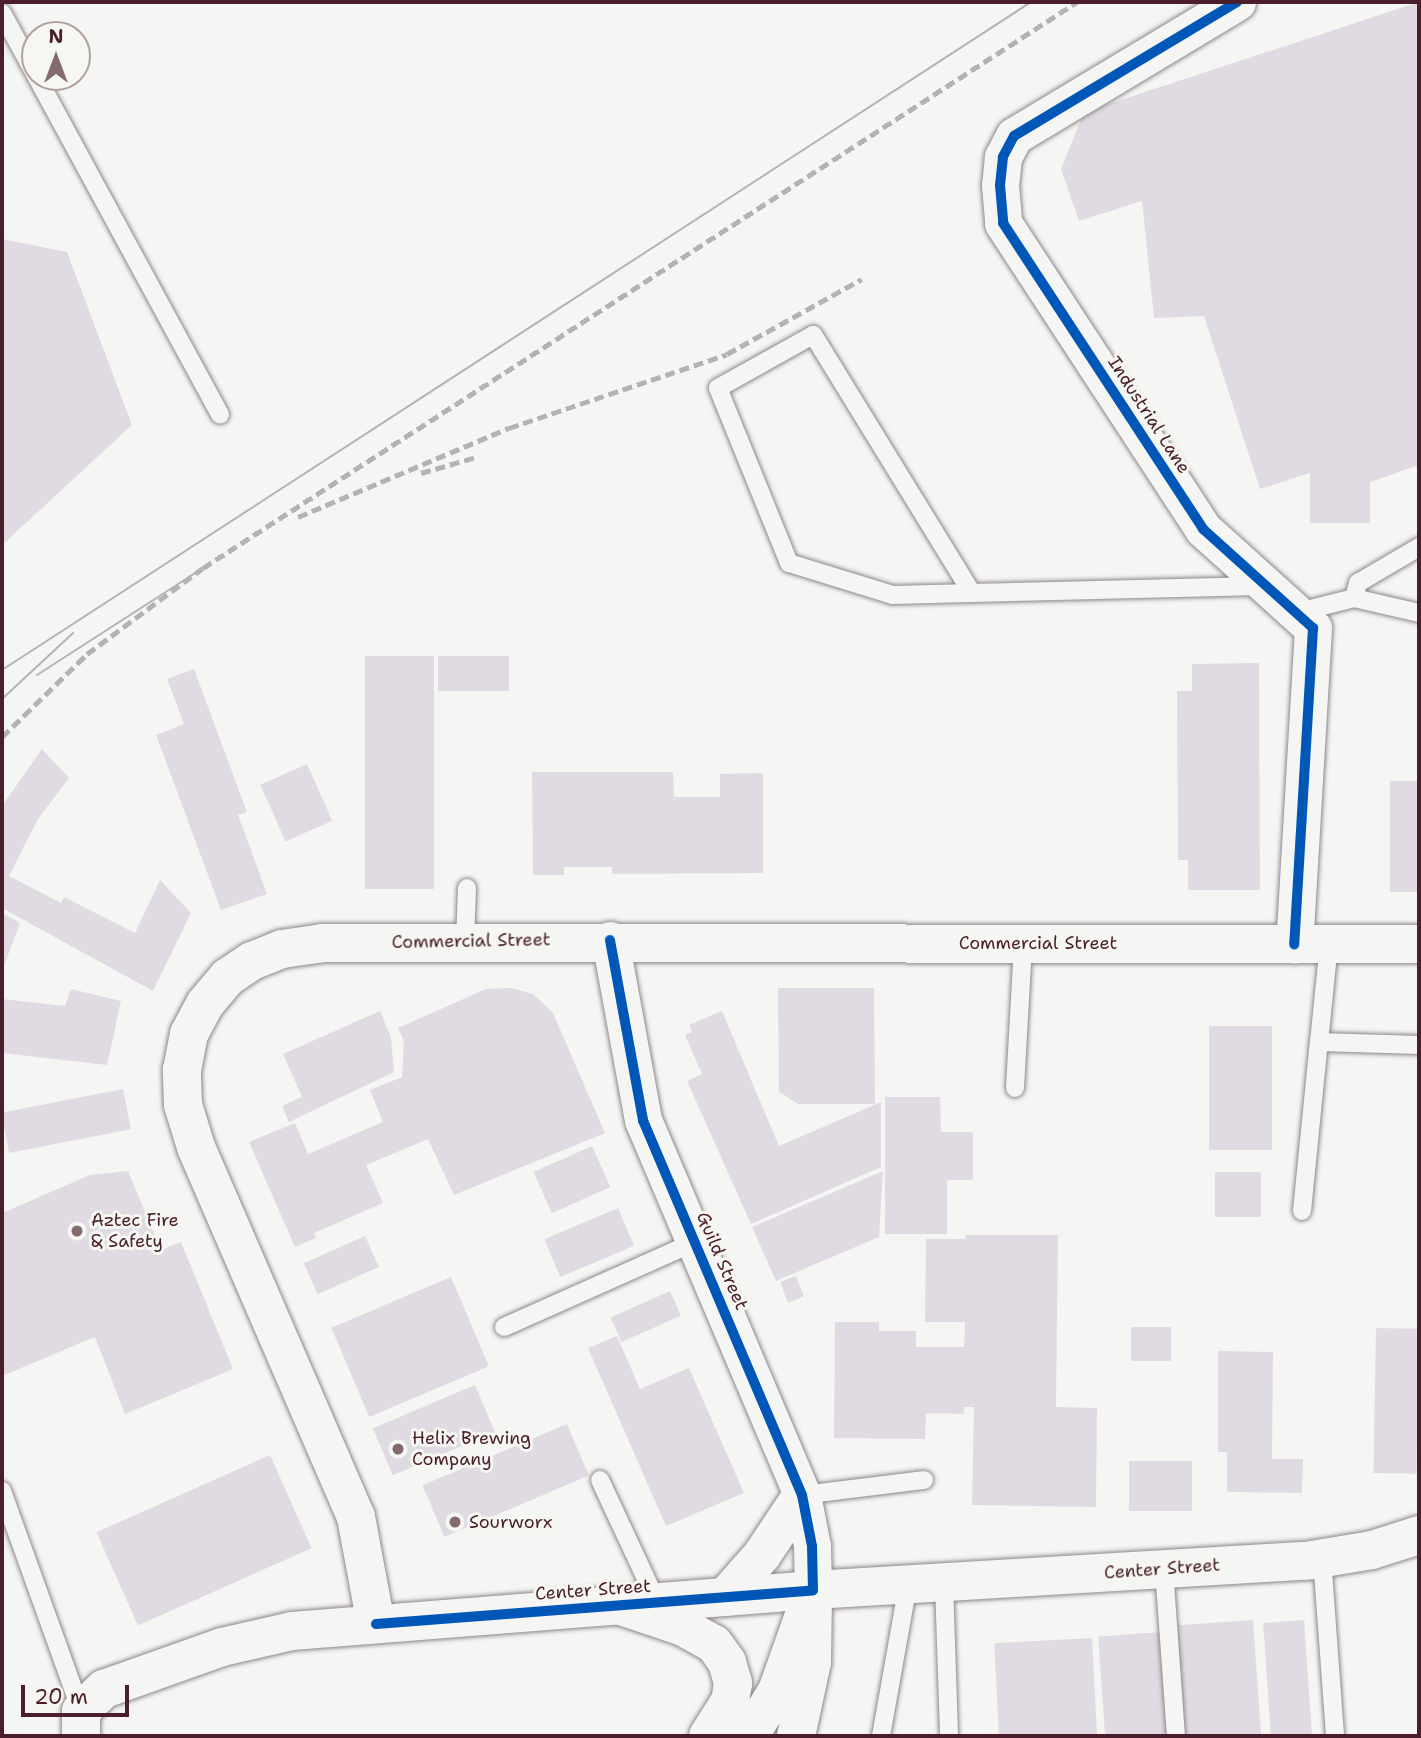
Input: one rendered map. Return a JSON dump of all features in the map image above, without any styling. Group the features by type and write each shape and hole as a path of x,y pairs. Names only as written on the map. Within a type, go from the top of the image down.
{"main road":[{"name":"Commercial Street","path":"376,1625 356,1517 196,1147 183,1105 182,1070 189,1034 205,1004 228,977 252,961 282,949 323,943 610,940 1419,944"},
{"path":"725,1597 762,1555 802,1495"},
{"name":"Center Street","path":"81,1724 104,1689 222,1647 292,1631 813,1590 1322,1558 1419,1535"},
{"path":"742,1736 753,1730 777,1692 813,1590"},
{"path":"796,1736 812,1662 813,1590"},
{"path":"618,1605 683,1628 714,1644 727,1662 733,1682 730,1701 708,1736"}],"street":[{"name":"Industrial Lane","path":"1237,2 1014,136 1003,157 1000,185 1003,223 1203,529 1261,586 1299,612"},
{"path":"1299,612 1313,628 1312,944"},
{"name":"Guild Street","path":"610,940 643,1120 802,1495 812,1546 813,1590"}],"lane":[{"path":"2,13 220,415"},
{"path":"972,593 813,335 718,388 789,563 893,595 1261,586"},
{"path":"1354,598 1358,583 1419,547"},
{"path":"1299,612 1354,598 1419,613"},
{"path":"465,942 467,888"},
{"path":"1015,1088 1023,943"},
{"path":"1302,1211 1319,1042 1312,944"},
{"path":"1319,1042 1419,1045"},
{"path":"503,1327 695,1242"},
{"path":"600,1480 657,1602"},
{"path":"802,1495 924,1480"},
{"path":"2,1490 81,1724"},
{"path":"1322,1558 1335,1736"},
{"path":"1164,1569 1176,1736"},
{"path":"881,1736 926,1584"},
{"path":"926,1584 949,1736"}],"building":[{"path":"1419,2 1419,465 1370,482 1370,523 1310,523 1310,473 1260,489 1204,316 1154,318 1142,201 1079,221 1061,169 1084,112"},
{"path":"2,239 67,252 132,425 2,545"},
{"path":"365,656 434,656 434,889 365,889"},
{"path":"438,656 509,656 509,691 438,691"},
{"path":"1259,663 1260,890 1188,890 1188,860 1178,860 1177,691 1192,691 1192,664"},
{"path":"194,669 247,812 238,815 267,894 221,910 156,735 184,724 167,679"},
{"path":"42,749 69,778 38,819 9,876 61,903 64,897 135,933 160,880 191,913 153,991 2,908 2,806"},
{"path":"307,764 332,821 286,841 260,785"},
{"path":"532,772 673,772 674,797 720,797 720,774 763,773 763,873 612,874 612,867 564,867 564,875 533,875"},
{"path":"1390,781 1419,781 1419,892 1390,892"},
{"path":"2,913 20,923 2,971"},
{"path":"512,988 533,994 553,1013 605,1133 454,1195 428,1139 366,1165 383,1203 314,1233 316,1238 295,1247 249,1142 295,1123 308,1154 383,1122 370,1090 402,1077 404,1041 398,1028 486,989"},
{"path":"778,988 874,988 875,1104 798,1104 779,1092"},
{"path":"71,989 121,1001 107,1065 2,1053 2,999 65,1006"},
{"path":"380,1011 391,1037 394,1072 289,1122 282,1106 302,1097 283,1054"},
{"path":"722,1011 779,1146 881,1102 881,1167 751,1224 687,1081 702,1074 685,1035 692,1032 689,1025"},
{"path":"1209,1026 1272,1026 1272,1150 1209,1150"},
{"path":"123,1089 131,1129 9,1153 2,1113"},
{"path":"885,1097 940,1097 941,1132 973,1132 973,1180 947,1180 947,1234 885,1234"},
{"path":"592,1146 610,1187 552,1213 534,1172"},
{"path":"128,1171 161,1250 181,1242 233,1369 125,1414 95,1337 2,1376 2,1213 90,1175"},
{"path":"883,1171 879,1237 776,1281 752,1227"},
{"path":"1215,1172 1261,1172 1261,1217 1215,1217"},
{"path":"618,1208 634,1246 560,1277 544,1239"},
{"path":"965,1235 1058,1235 1056,1407 1097,1408 1096,1507 972,1505 974,1407 964,1407 964,1414 926,1413 925,1439 834,1438 835,1322 879,1322 879,1331 916,1331 916,1347 964,1347 965,1322 925,1322 926,1239 966,1239"},
{"path":"365,1236 379,1267 318,1294 304,1263"},
{"path":"796,1276 804,1297 788,1303 780,1282"},
{"path":"451,1277 489,1366 369,1417 331,1328"},
{"path":"670,1291 681,1316 622,1342 611,1317"},
{"path":"1131,1327 1171,1327 1171,1361 1131,1361"},
{"path":"1376,1328 1419,1329 1416,1474 1373,1473"},
{"path":"617,1336 640,1389 689,1368 744,1493 666,1526 588,1348"},
{"path":"1218,1351 1273,1352 1272,1459 1303,1459 1302,1493 1227,1492 1227,1452 1218,1452"},
{"path":"475,1385 495,1432 393,1475 373,1428"},
{"path":"567,1424 589,1476 444,1537 422,1485"},
{"path":"270,1455 311,1548 138,1625 96,1532"},
{"path":"1129,1461 1192,1461 1192,1511 1129,1511"},
{"path":"1253,1620 1261,1736 1185,1736 1177,1625"},
{"path":"1304,1620 1312,1736 1271,1736 1263,1623"},
{"path":"1162,1632 1169,1736 1105,1736 1098,1636"},
{"path":"1092,1638 1097,1736 999,1736 994,1643"}],"tram line":[{"path":"2,670 1031,2"},
{"path":"37,675 203,568"},
{"path":"2,699 73,633"}],"railway":[{"path":"2,737 87,654 203,568 1077,2"},
{"path":"298,517 509,428 727,354 862,279"},
{"path":"421,473 476,457"}],"cycle path":[{"path":"1237,2 1014,136 1003,157 1000,185 1003,223 1203,529 1313,628 1294,944"},
{"path":"376,1624 813,1590 812,1546 802,1495 643,1120 610,940"}],"place":[{"name":"Aztec Fire & Safety","path":"77,1231"},
{"name":"Helix Brewing Company","path":"398,1449"},
{"name":"Sourworx","path":"455,1522"}]}
